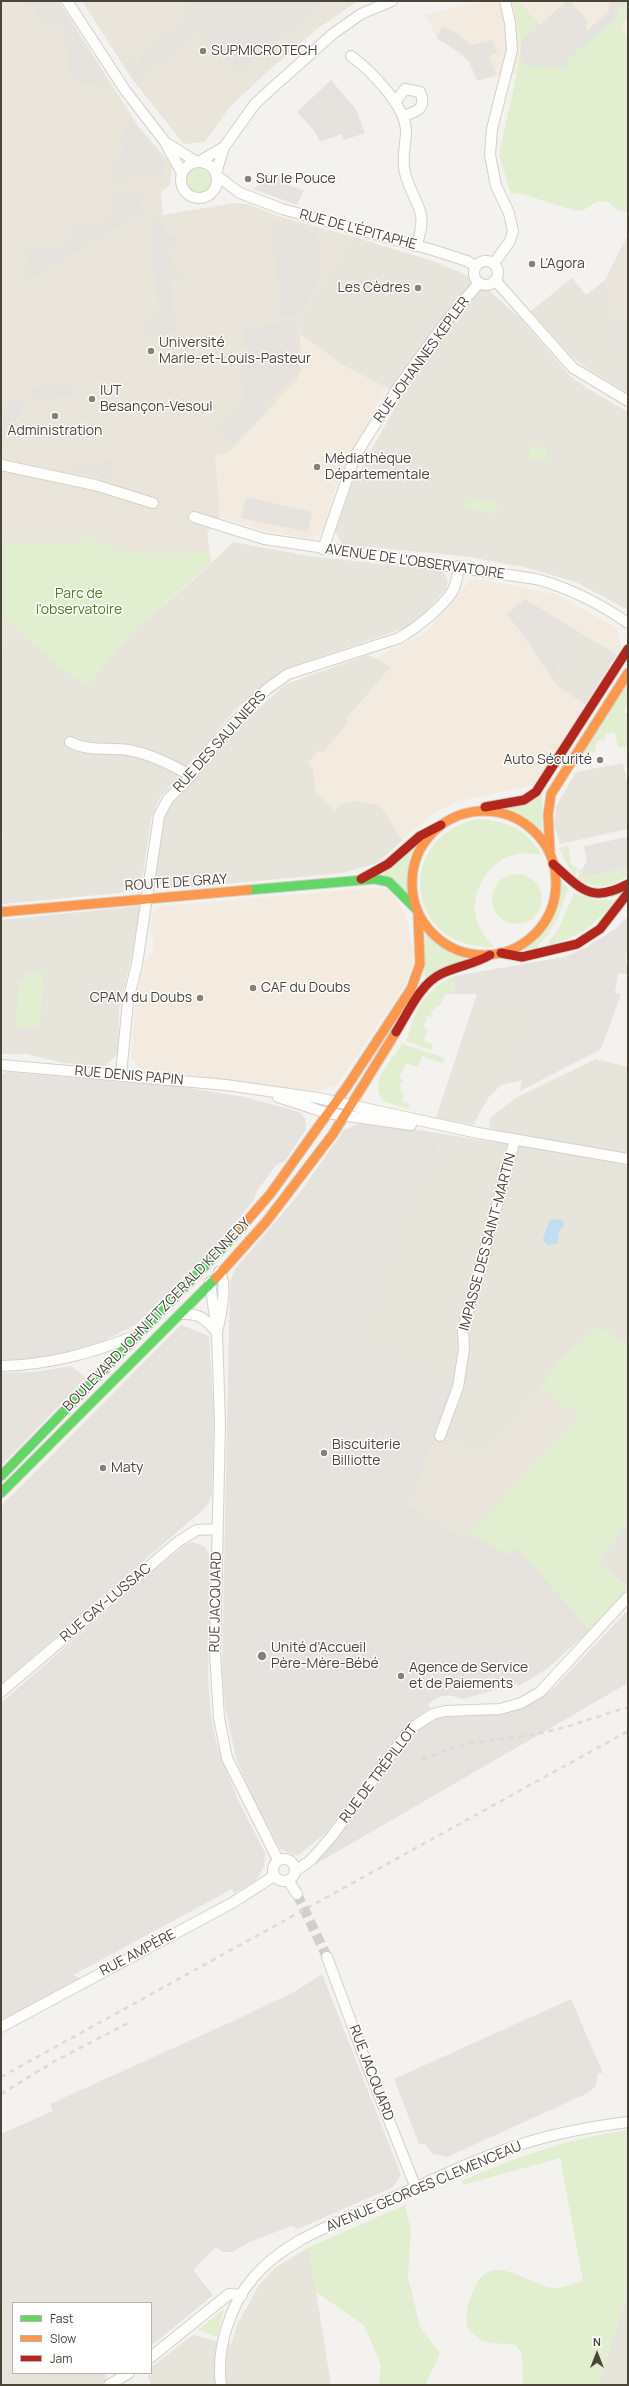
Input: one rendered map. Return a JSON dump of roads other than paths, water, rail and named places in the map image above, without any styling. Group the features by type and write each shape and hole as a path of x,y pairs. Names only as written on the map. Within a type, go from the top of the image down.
{"main road":[{"path":"628,649 536,792 524,800 491,805 456,817 442,825 425,841 415,862 412,886 417,911 432,933 451,947 474,954 490,955 501,953 527,940 546,919 555,892 547,821 547,807 551,794 628,673"},
{"path":"471,812 498,813 523,823 542,841 552,860 574,886 588,892 607,894 628,884"},
{"name":"ROUTE DE GRAY","path":"354,882 388,864 420,836 442,825"},
{"name":"ROUTE DE GRAY","path":"1,912 375,879 389,882 417,911"},
{"path":"501,953 522,957 577,944 600,929 628,893"},
{"name":"BOULEVARD JOHN FITZGERALD KENNEDY","path":"1,1476 137,1335 207,1266 271,1193 327,1113 348,1086 411,989 420,964 422,952 417,911"},
{"name":"BOULEVARD JOHN FITZGERALD KENNEDY","path":"1,1493 210,1285 294,1189 352,1105 427,984 440,973 480,962 490,955"}],"street":[{"path":"67,1 128,95 165,142 182,173"},
{"path":"224,147 198,162 188,165 182,173 181,184 187,194 198,198 210,194 216,186 216,174 224,147 255,104 334,34 361,14 392,1"},
{"path":"494,263 510,241 513,231 509,212 496,186 490,155 492,129 512,50 510,23 505,1"},
{"path":"351,56 396,101 403,116 406,130 404,167 423,218 422,227 416,246"},
{"path":"396,101 405,88 420,92 423,101 421,107 414,113 403,116"},
{"path":"165,142 178,152 198,162 210,165 216,174"},
{"name":"RUE DE L'ÉPITAPHE","path":"216,174 240,194"},
{"name":"RUE DE L'ÉPITAPHE","path":"210,194 219,192 240,194 282,209 467,261 475,266"},
{"path":"484,261 494,263 498,274 495,280 486,285 479,283 474,277 475,266 484,261"},
{"path":"495,280 573,368 628,401"},
{"name":"RUE JOHANNES KEPLER","path":"323,549 355,456 396,390 445,323 479,283"},
{"path":"1,465 95,485 153,503"},
{"name":"AVENUE DE L'OBSERVATOIRE","path":"194,517 264,539 323,549 459,566 545,581 575,592 600,604 628,623"},
{"name":"RUE DES SAULNIERS","path":"120,1075 128,1001 137,964 148,899 159,816 168,799 190,776 207,752 267,689 288,674 398,638 422,624 454,589 459,566"},
{"path":"70,742 92,749 126,750 153,756 190,776"},
{"name":"RUE DENIS PAPIN","path":"1,1065 120,1075 258,1090 336,1101 436,1125"},
{"name":"RUE DENIS PAPIN","path":"258,1090 327,1113 421,1126 436,1125"},
{"path":"436,1125 628,1159"},
{"name":"IMPASSE DES SAINT-MARTIN","path":"440,1436 458,1387 464,1349 463,1330 515,1140"},
{"path":"207,1266 221,1273"},
{"name":"RUE JACQUARD","path":"207,1266 217,1332 220,1423 215,1653 219,1718 227,1758 278,1860"},
{"name":"RUE JACQUARD","path":"217,1332 222,1314 221,1273"},
{"path":"181,1314 195,1313 204,1318 217,1332"},
{"path":"1,1366 48,1363 92,1352 137,1335"},
{"name":"RUE GAY-LUSSAC","path":"1,1692 178,1541 197,1530 218,1528"},
{"name":"RUE DE TRÉPILLOT","path":"295,1871 312,1858 365,1793 410,1729 433,1714 445,1711 500,1709 521,1703 540,1692 628,1597"},
{"path":"286,1858 291,1862 295,1871 288,1880 281,1881 274,1876 273,1865 278,1860 286,1858"},
{"path":"291,1862 312,1858"},
{"name":"RUE AMPÈRE","path":"1,2028 232,1903 274,1876"},
{"path":"288,1880 297,1894"},
{"name":"RUE JACQUARD","path":"327,1957 367,2065 416,2188"},
{"name":"AVENUE GEORGES CLEMENCEAU","path":"221,2385 220,2360 223,2340 231,2317 242,2295 253,2278 282,2251 328,2227 506,2149 542,2138 628,2122"},
{"path":"152,2357 229,2294 242,2295"},
{"path":"109,2385 127,2374"}],"water":[{"path":"557,1219 563,1221 564,1226 559,1231 557,1244 547,1245 543,1240 548,1224 550,1220"}],"tunnel":[{"path":"297,1894 327,1957"}],"railway":[{"path":"422,1759 465,1744 537,1734 566,1727 628,1707"},
{"path":"1,2077 628,1731"},
{"path":"1,2094 55,2061 128,2023"}],"place":[{"name":"SUPMICROTECH","path":"203,51"},
{"name":"Sur le Pouce","path":"248,179"},
{"name":"L'Agora","path":"532,264"},
{"name":"Les Cèdres","path":"418,288"},
{"name":"Université Marie-et-Louis-Pasteur","path":"151,351"},
{"name":"IUT Besançon-Vesoul","path":"92,399"},
{"name":"Administration","path":"55,416"},
{"name":"Médiathèque Départementale","path":"317,467"},
{"name":"Auto Sécurité","path":"600,760"},
{"name":"CAF du Doubs","path":"253,988"},
{"name":"CPAM du Doubs","path":"200,998"},
{"name":"Biscuiterie Billiotte","path":"324,1453"},
{"name":"Maty","path":"103,1468"},
{"name":"Unité d’Accueil Père-Mère-Bébé","path":"262,1656"},
{"name":"Agence de Service et de Paiements","path":"401,1676"}],"park label":[{"name":"Parc de l'observatoire","path":"79,602"}]}
